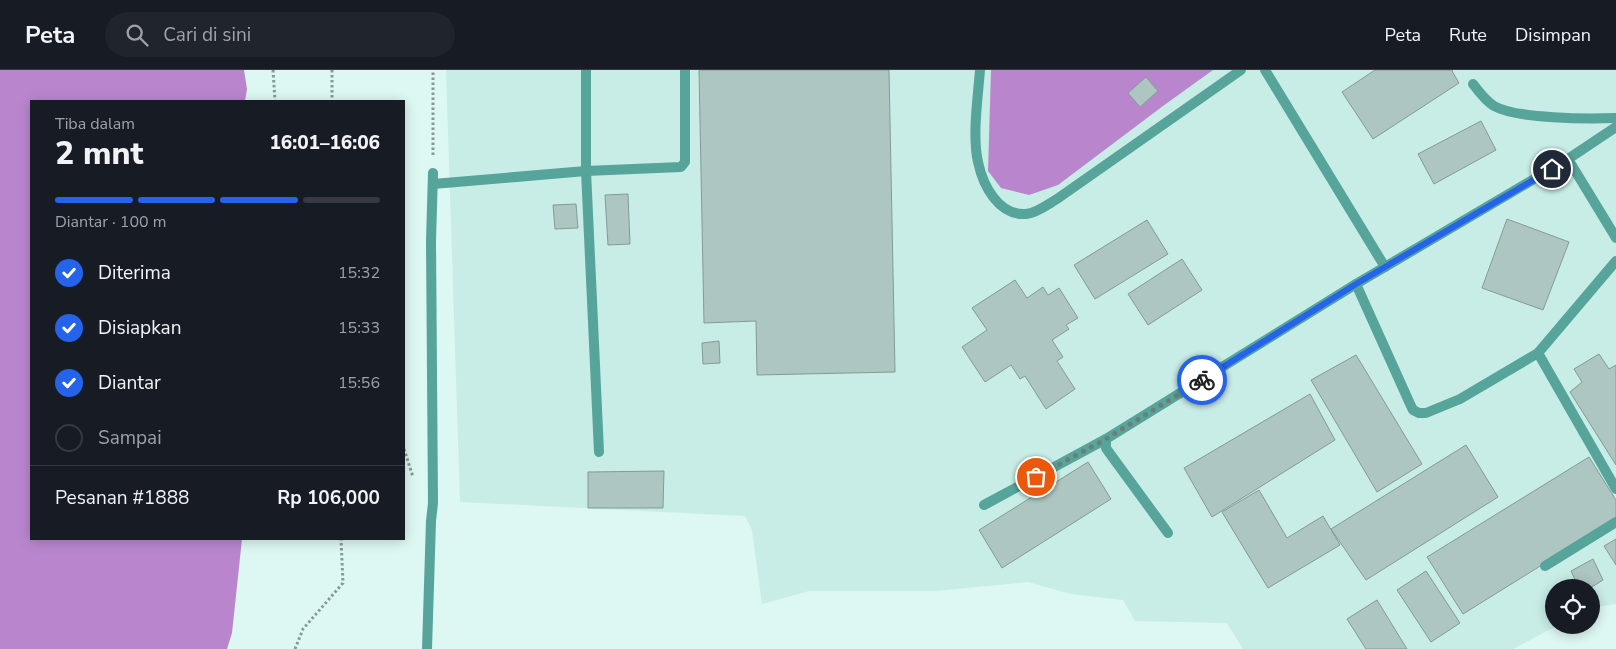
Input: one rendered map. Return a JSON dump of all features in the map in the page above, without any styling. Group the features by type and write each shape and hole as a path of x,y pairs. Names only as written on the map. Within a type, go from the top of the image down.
{"street":[{"path":"586,70 586,172 599,452"},
{"path":"433,184 586,172 681,167 685,162 685,70"},
{"path":"980,70 976,141 978,162 985,183 1004,209 1027,214 1057,199 1241,70"},
{"path":"1266,70 1385,267"},
{"path":"1473,84 1487,100 1494,106 1502,109 1524,114 1585,119 1616,118"},
{"path":"984,505 1106,439 1356,284 1568,159 1616,127"},
{"path":"1568,159 1616,238"},
{"path":"427,649 434,485 431,241 433,173"},
{"path":"1356,284 1413,410 1419,413 1426,413 1460,399 1538,353 1616,261"},
{"path":"1538,353 1616,489"},
{"path":"1106,439 1106,448 1168,533"},
{"path":"1545,566 1616,522"}],"path":[{"path":"273,70 275,100"},
{"path":"332,70 332,100"},
{"path":"433,70 433,173"},
{"path":"295,649 303,630 344,583 341,540"}],"shaded area":[{"path":"0,70 244,70 247,89 245,100 30,100 30,540 242,540 232,633 227,649 0,649"},
{"path":"446,70 1616,70 1616,604 1600,607 1600,579 1545,579 1545,632 1513,649 1243,649 1227,623 1135,621 1123,600 1071,594 1028,582 936,591 809,591 762,604 752,530 745,516 460,502"},
{"path":"991,70 1213,70 1058,185 1029,195 1001,188 988,171"}],"building":[{"path":"699,70 889,70 895,372 757,375 756,321 704,323"},
{"path":"1375,70 1453,70 1459,83 1373,139 1342,92"},
{"path":"1146,77 1158,91 1140,107 1128,93"},
{"path":"1481,121 1496,150 1434,184 1418,154"},
{"path":"628,194 630,244 608,245 605,195"},
{"path":"576,204 578,228 555,229 553,205"},
{"path":"1507,219 1569,242 1543,310 1482,288"},
{"path":"1147,220 1168,254 1095,299 1074,265"},
{"path":"1182,259 1202,290 1148,325 1128,294"},
{"path":"1015,280 1027,298 1043,287 1048,295 1059,288 1078,318 1066,325 1069,329 1052,340 1063,357 1057,361 1075,389 1046,409 1025,376 1020,379 1011,365 985,382 962,347 987,330 972,308"},
{"path":"719,341 720,363 703,364 702,343"},
{"path":"1599,354 1609,369 1616,365 1616,465 1570,392 1582,382 1574,369"},
{"path":"1356,355 1422,464 1377,492 1311,380"},
{"path":"1310,394 1335,440 1212,517 1184,468"},
{"path":"1466,445 1498,497 1366,580 1331,529"},
{"path":"1589,457 1616,500 1616,519 1463,614 1427,557"},
{"path":"1088,462 1111,499 1002,568 979,530"},
{"path":"664,471 663,508 588,508 588,472"},
{"path":"1259,490 1287,538 1323,516 1340,545 1268,588 1222,512"},
{"path":"1616,539 1616,565 1604,546"},
{"path":"1593,559 1603,580 1600,582 1600,579 1575,579 1571,571"},
{"path":"1426,571 1460,623 1431,642 1397,590"},
{"path":"1377,600 1407,649 1366,649 1347,619"}],"way so far":[{"path":"1036,477 1106,439 1202,380"}],"route":[{"path":"1202,380 1356,284 1552,169"}]}
